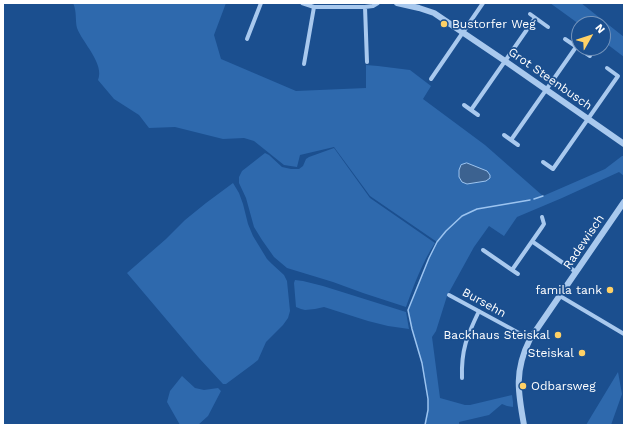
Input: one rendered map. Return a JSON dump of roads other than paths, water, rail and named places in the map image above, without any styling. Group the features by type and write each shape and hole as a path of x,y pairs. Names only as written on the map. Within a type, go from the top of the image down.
{"street":[{"path":"247,39 261,3"},
{"path":"302,3 314,7 365,7 373,6 378,3"},
{"path":"397,3 434,13 463,32"},
{"path":"431,79 483,3"},
{"path":"304,64 314,7"},
{"path":"365,7 367,62"},
{"path":"530,14 548,27"},
{"path":"471,110 535,18"},
{"name":"Grot Steenbusch","path":"463,32 624,144"},
{"path":"565,39 571,43"},
{"path":"511,140 571,53"},
{"path":"543,162 553,169 618,76 607,68"},
{"path":"464,105 478,115"},
{"path":"504,135 518,145"},
{"name":"Radewisch","path":"524,425 518,375 521,361 530,339 624,202"},
{"path":"512,270 533,242 544,224 542,217"},
{"path":"533,242 576,272"},
{"path":"483,250 518,274"},
{"name":"Bursehn","path":"449,295 530,339"},
{"path":"560,296 624,334"},
{"path":"462,378 463,353 470,330 479,311"}],"waterway":[{"path":"534,199 543,196"},
{"path":"425,425 428,410 428,399 422,363 408,310 429,258 437,242 462,216 477,209 530,200"}],"place":[{"name":"Bustorfer Weg","path":"444,24"},
{"name":"famila tank","path":"610,290"},
{"name":"Backhaus Steiskal","path":"558,335"},
{"name":"Steiskal","path":"582,353"},
{"name":"Odbarsweg","path":"523,386"}]}
